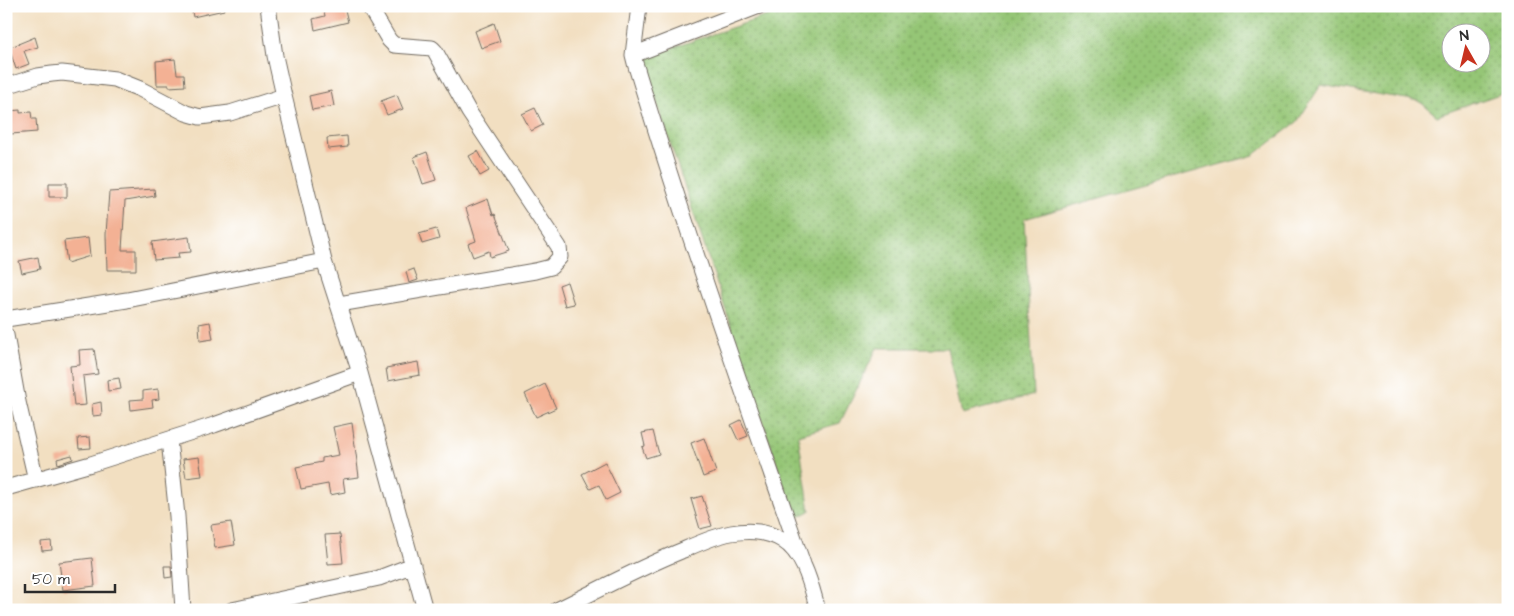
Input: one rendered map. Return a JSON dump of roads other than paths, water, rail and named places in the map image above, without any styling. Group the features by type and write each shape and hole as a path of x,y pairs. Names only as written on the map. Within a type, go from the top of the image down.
{"street":[{"path":"268,6 275,56 324,261 360,374 425,610"},
{"path":"339,304 535,271 551,267 560,257 559,247 469,112 435,51 432,48 394,45 389,40 369,6"},
{"path":"639,6 634,54 658,141 818,610"},
{"path":"634,54 759,6"},
{"path":"6,86 38,76 52,74 115,79 140,89 186,113 200,117 230,113 284,96"},
{"path":"6,319 127,300 324,261"},
{"path":"6,335 18,402 36,480"},
{"path":"6,488 168,440 360,374"},
{"path":"168,440 177,516 183,610"},
{"path":"557,610 663,558 704,541 731,533 752,531 770,534 784,541 803,564"},
{"path":"232,610 379,578 413,565"}]}
